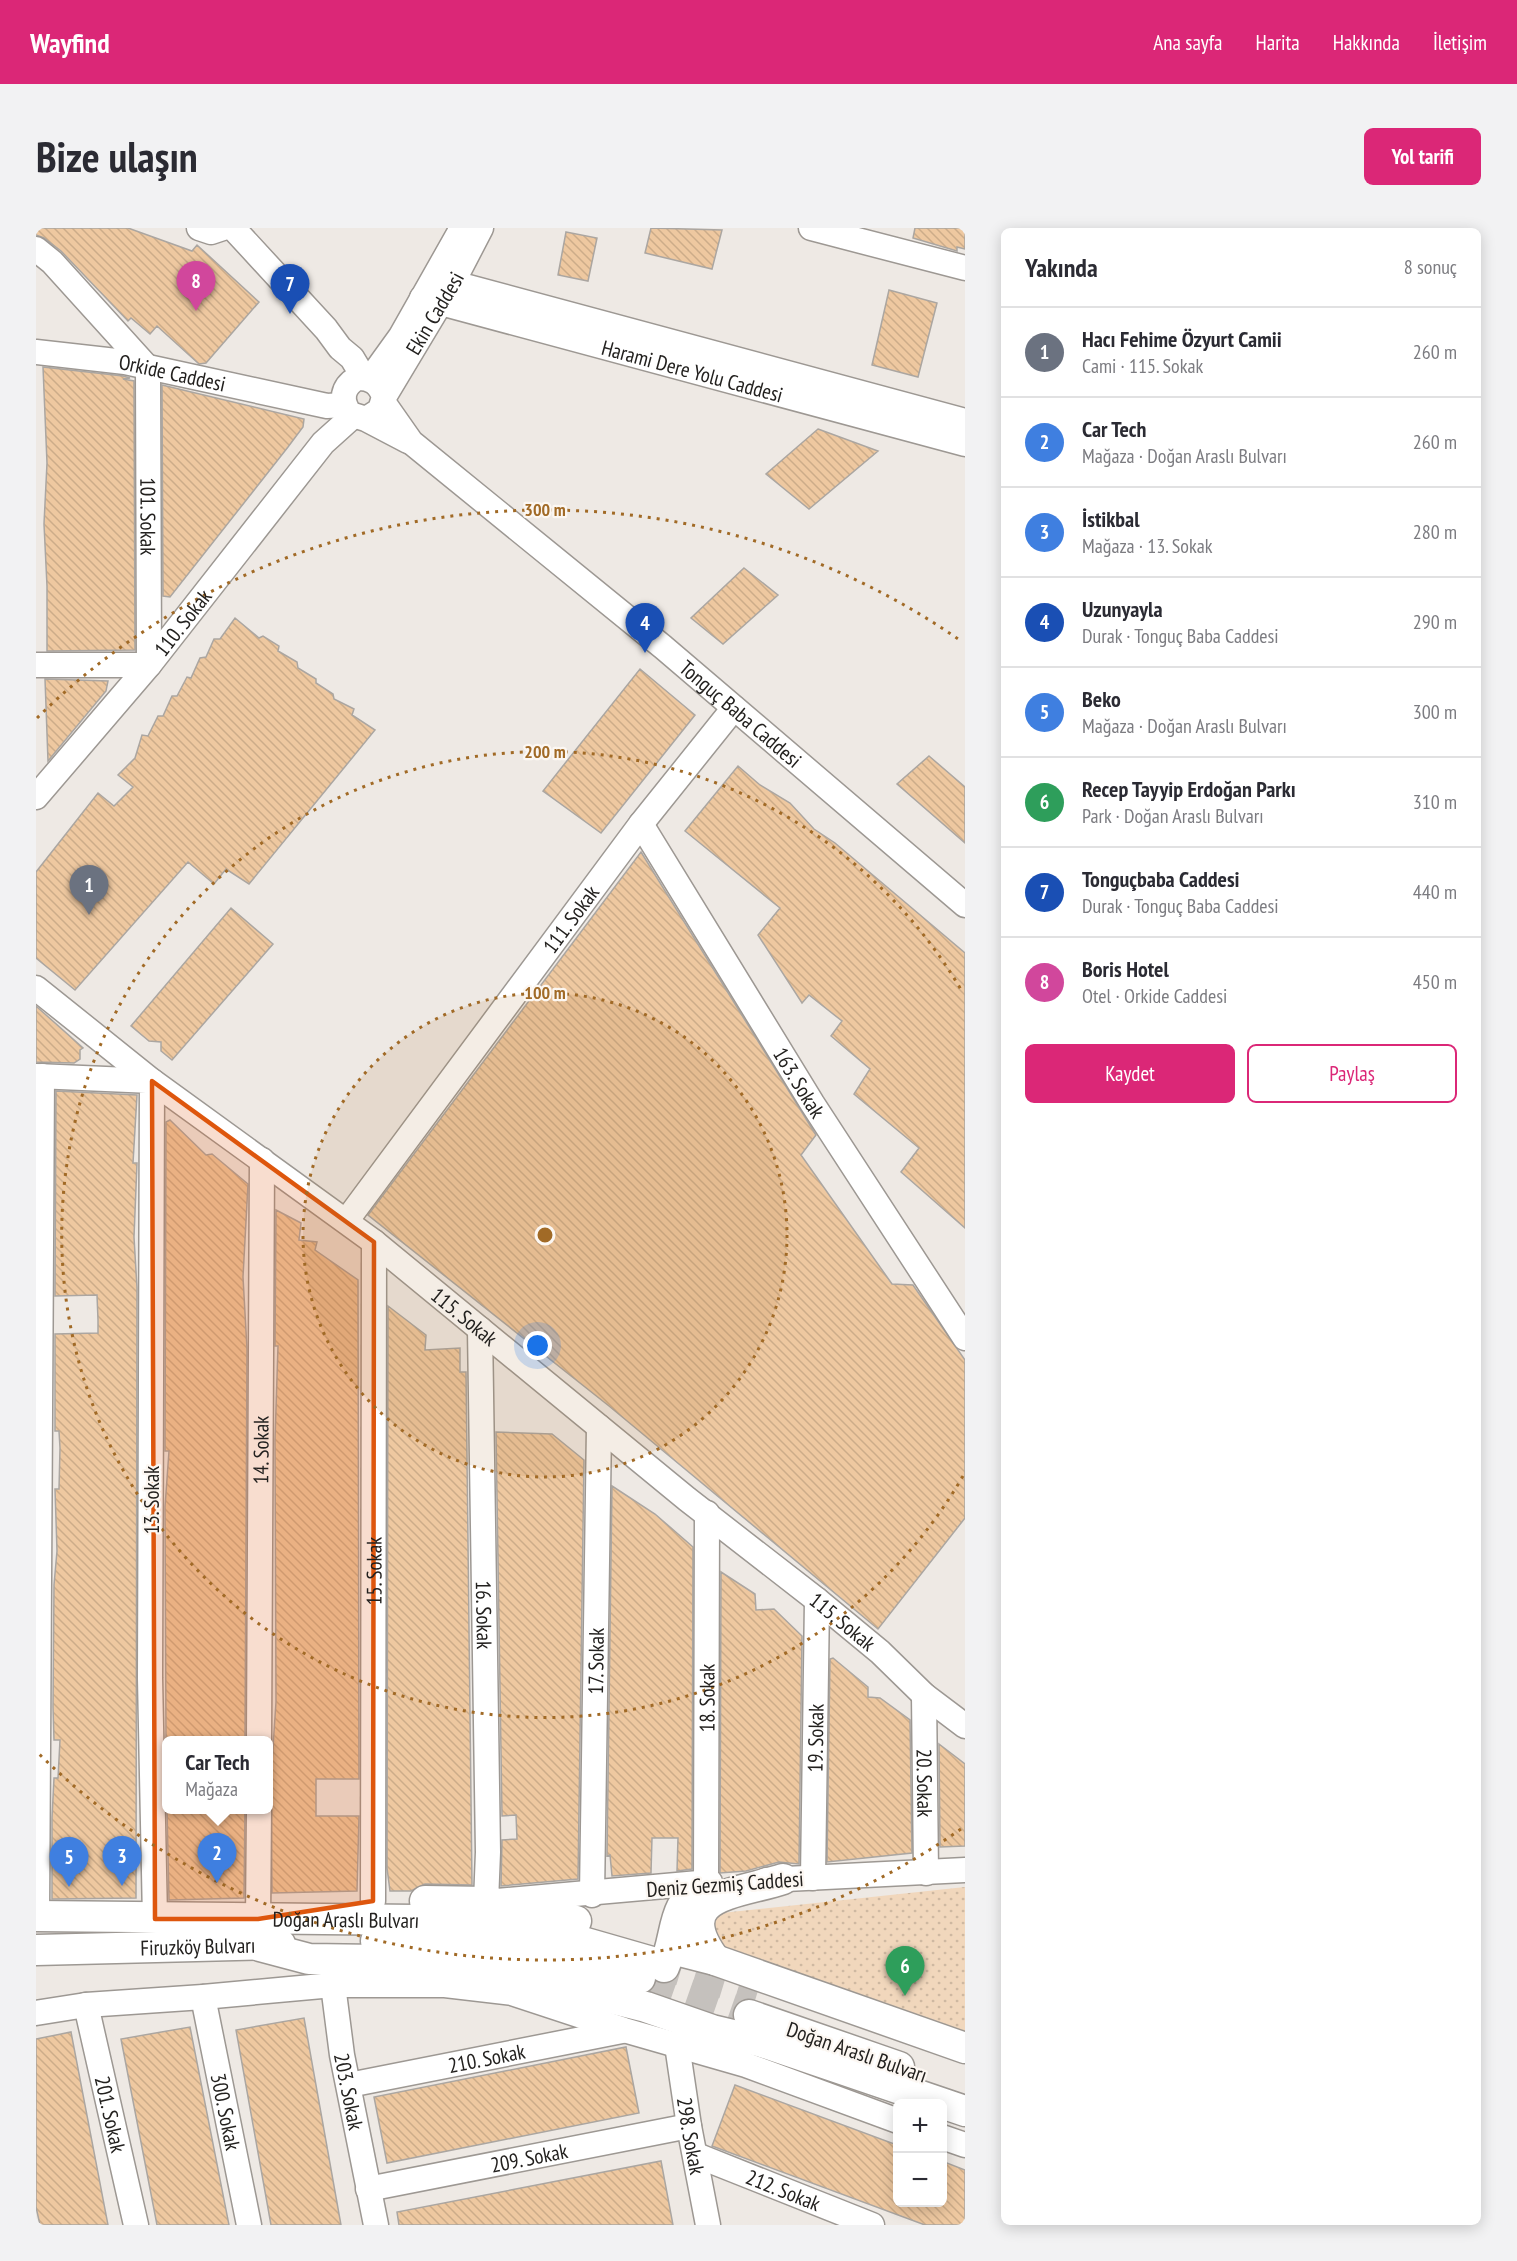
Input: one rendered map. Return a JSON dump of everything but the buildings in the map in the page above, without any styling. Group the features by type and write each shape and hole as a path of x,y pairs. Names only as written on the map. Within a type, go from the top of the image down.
{"main road":[{"path":"718,2032 728,2030 737,2024 746,2009 748,1985 702,1943 698,1930 699,1919 705,1906 716,1897 783,1879"},
{"path":"661,2012 656,1991 660,1960 682,1902 706,1882"},
{"path":"259,1933 373,1901 486,1902 602,1927 660,1960 726,1965 965,2048"},
{"name":"Doğan Araslı Bulvarı","path":"37,1916 154,1919 259,1933 471,1923 572,1939 660,1960"},
{"path":"259,1933 340,1972 466,1968 534,1979 661,2012 718,2032 762,2042 965,2111"},
{"name":"Firuzköy Bulvarı","path":"36,1950 259,1933"},
{"name":"Doğan Araslı Bulvarı","path":"965,2064 753,2004 965,2090"}],"street":[{"path":"199,228 211,232 223,228"},
{"path":"233,228 326,329 340,348 352,358 360,398"},
{"name":"Ekin Caddesi","path":"444,280 462,228"},
{"name":"Ekin Caddesi","path":"323,442 329,426 360,398 482,228"},
{"path":"811,228 965,268"},
{"path":"36,249 52,262 148,368"},
{"name":"Harami Dere Yolu Caddesi","path":"444,280 705,353 965,421"},
{"name":"Harami Dere Yolu Caddesi","path":"431,301 965,444"},
{"name":"Orkide Caddesi","path":"36,352 125,362 306,399 327,406 360,398"},
{"name":"101. Sokak","path":"148,368 149,665"},
{"name":"Tonguç Baba Caddesi","path":"360,398 663,647 965,905"},
{"name":"110. Sokak","path":"36,797 149,665 323,442"},
{"path":"36,665 149,665"},
{"name":"111. Sokak","path":"347,1220 640,824 734,708"},
{"name":"163. Sokak","path":"640,824 812,1103 965,1338"},
{"name":"115. Sokak","path":"36,988 152,1081 347,1220 599,1427 818,1600 880,1652 924,1695 965,1726"},
{"path":"37,1916 39,1076 152,1081"},
{"name":"13. Sokak","path":"152,1081 150,1678 154,1919"},
{"name":"14. Sokak","path":"259,1736 262,1160"},
{"name":"15. Sokak","path":"373,1901 374,1242"},
{"name":"16. Sokak","path":"480,1329 488,1852 486,1902"},
{"name":"17. Sokak","path":"592,1895 599,1427"},
{"name":"18. Sokak","path":"706,1882 707,1513"},
{"name":"19. Sokak","path":"813,1878 818,1600"},
{"name":"20. Sokak","path":"924,1695 926,1873"},
{"path":"258,1814 259,1933"},
{"name":"Deniz Gezmiş Caddesi","path":"486,1902 592,1895 706,1882 965,1870"},
{"path":"36,2013 86,2005 203,1997 340,1972 445,1985 512,1994 624,2030 746,2065 893,2120"},
{"name":"203. Sokak","path":"340,1972 342,2055 376,2225"},
{"name":"300. Sokak","path":"203,1997 249,2225"},
{"name":"201. Sokak","path":"86,2005 136,2225"},
{"name":"210. Sokak","path":"349,2085 624,2030"},
{"name":"298. Sokak","path":"677,2045 689,2126 708,2225"},
{"name":"209. Sokak","path":"368,2189 689,2126"},
{"path":"947,2139 965,2145"},
{"name":"212. Sokak","path":"696,2155 872,2225"}],"highlighted area":[{"path":"152,1081 374,1242 373,1901 258,1919 155,1919"}],"shaded area":[{"path":"965,1887 965,2038 729,1955 706,1936 712,1914"}],"tunnel":[{"path":"652,1962 757,1994"},
{"path":"646,1979 749,2015"}],"place":[{"name":"Boris Hotel","path":"196,311"},
{"name":"Tonguçbaba Caddesi","path":"290,314"},
{"name":"Uzunyayla","path":"645,653"},
{"name":"Hacı Fehime Özyurt Camii","path":"89,915"},
{"name":"Car Tech","path":"217,1883"},
{"name":"İstikbal","path":"122,1886"},
{"name":"Beko","path":"69,1887"},
{"name":"Recep Tayyip Erdoğan Parkı","path":"905,1996"}]}
